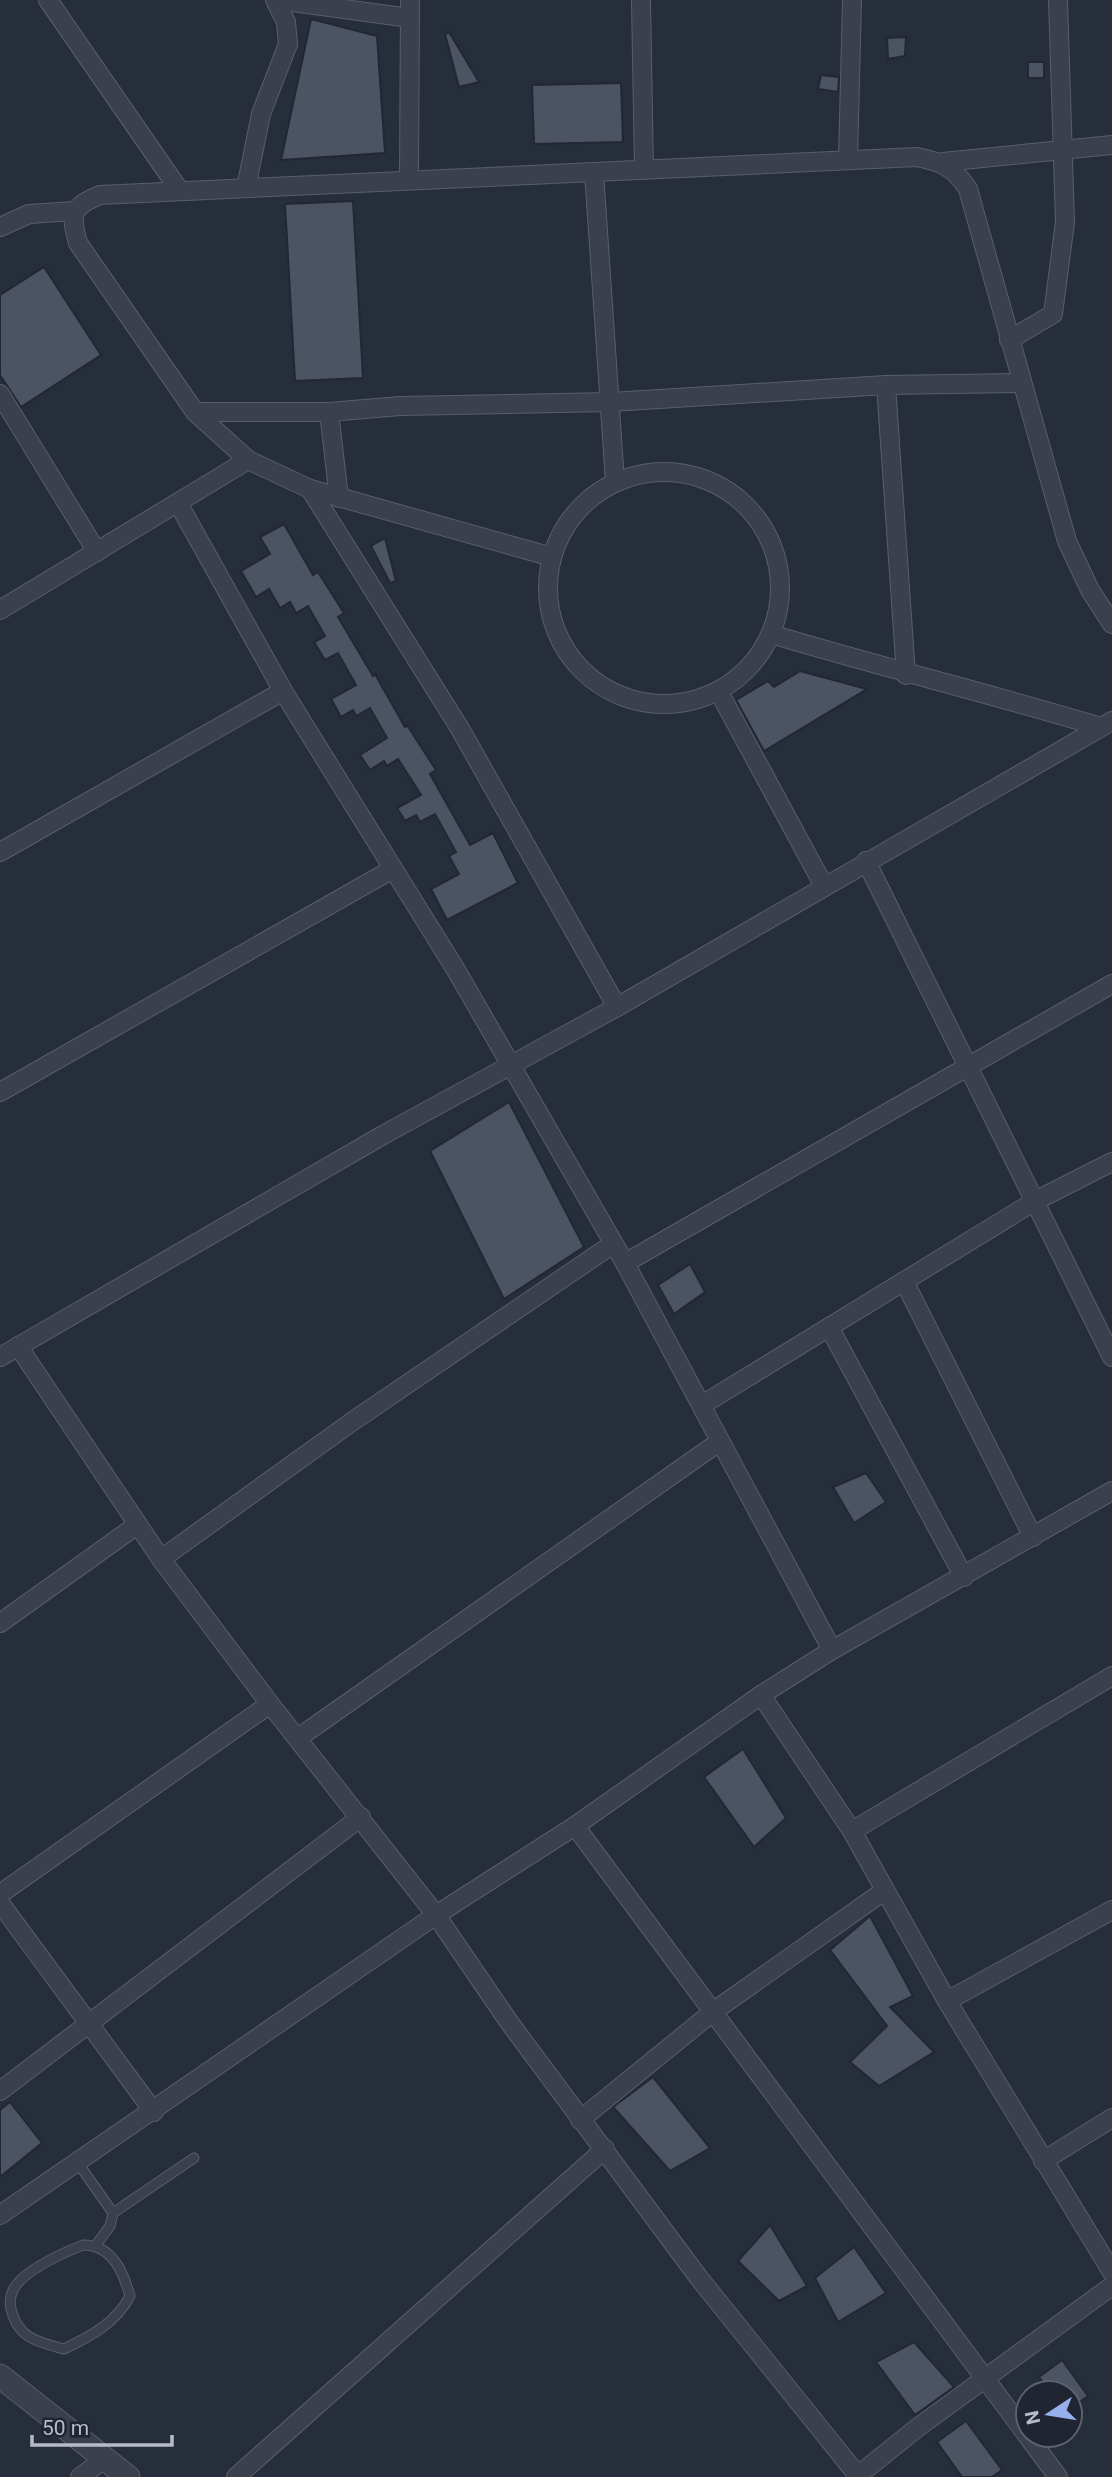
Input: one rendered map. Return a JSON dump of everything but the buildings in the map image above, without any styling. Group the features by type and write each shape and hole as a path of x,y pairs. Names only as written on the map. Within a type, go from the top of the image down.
{"street":[{"path":"48,0 180,191"},
{"path":"246,188 261,114 288,44 285,22 276,0 410,9 409,180"},
{"path":"641,0 644,170"},
{"path":"848,160 852,0"},
{"path":"1009,340 1053,314 1065,222 1058,0"},
{"path":"552,557 310,489 247,460 195,412 78,243 74,211 80,203 100,195 917,156 943,162 1112,145"},
{"path":"943,162 957,171 968,188 1020,383 1067,541 1090,590 1112,624"},
{"path":"594,172 615,482"},
{"path":"0,227 29,214 74,211"},
{"path":"195,412 329,412 400,406 611,402 886,385 1020,383"},
{"path":"886,385 906,675"},
{"path":"0,394 97,552"},
{"path":"329,412 339,498"},
{"path":"0,610 247,460"},
{"path":"649,472 684,473 717,484 745,504 766,532 779,565 780,600 771,634 759,657 741,677 719,692 691,702 661,705 641,702 604,688 580,669 562,645 551,617 548,587 552,557 561,533 576,512 594,495 615,482 649,472"},
{"path":"310,489 458,727 617,1007"},
{"path":"178,503 283,691 391,870 456,970 625,1263 832,1650"},
{"path":"771,634 906,675 1107,724"},
{"path":"0,852 283,691"},
{"path":"719,692 824,886"},
{"path":"0,1357 383,1135 617,1007 1107,724"},
{"path":"866,861 1112,1357"},
{"path":"0,1092 391,870"},
{"path":"625,1263 1112,984"},
{"path":"702,1405 1035,1200 1112,1161"},
{"path":"161,1559 353,1421 613,1244"},
{"path":"904,1281 1033,1537"},
{"path":"829,1327 964,1577"},
{"path":"18,1346 161,1559 270,1704 436,1915 580,2120 605,2149 699,2278 858,2476 1112,2286"},
{"path":"298,1738 719,1442"},
{"path":"0,2216 436,1915 575,1826 761,1695 832,1650 1112,1491"},
{"path":"0,1623 137,1525"},
{"path":"852,1831 1112,1676"},
{"path":"761,1695 852,1831 947,2001 1112,2272"},
{"path":"0,1894 270,1704"},
{"path":"0,2091 361,1817"},
{"path":"575,1826 1058,2477"},
{"path":"580,2120 714,2011 884,1891"},
{"path":"0,1903 153,2112"},
{"path":"947,2001 1112,1910"},
{"path":"1043,2161 1112,2118"},
{"path":"236,2477 605,2149"},
{"path":"0,2376 103,2460 128,2477"},
{"path":"80,2477 103,2460"}],"lane":[{"path":"96,2245 110,2226 113,2213 194,2158"},
{"path":"78,2163 113,2213"},
{"path":"83,2245 96,2245 106,2251 123,2273 130,2296 120,2315 89,2337 64,2349 42,2344 15,2326 9,2301 16,2284 59,2255 83,2245"}]}
